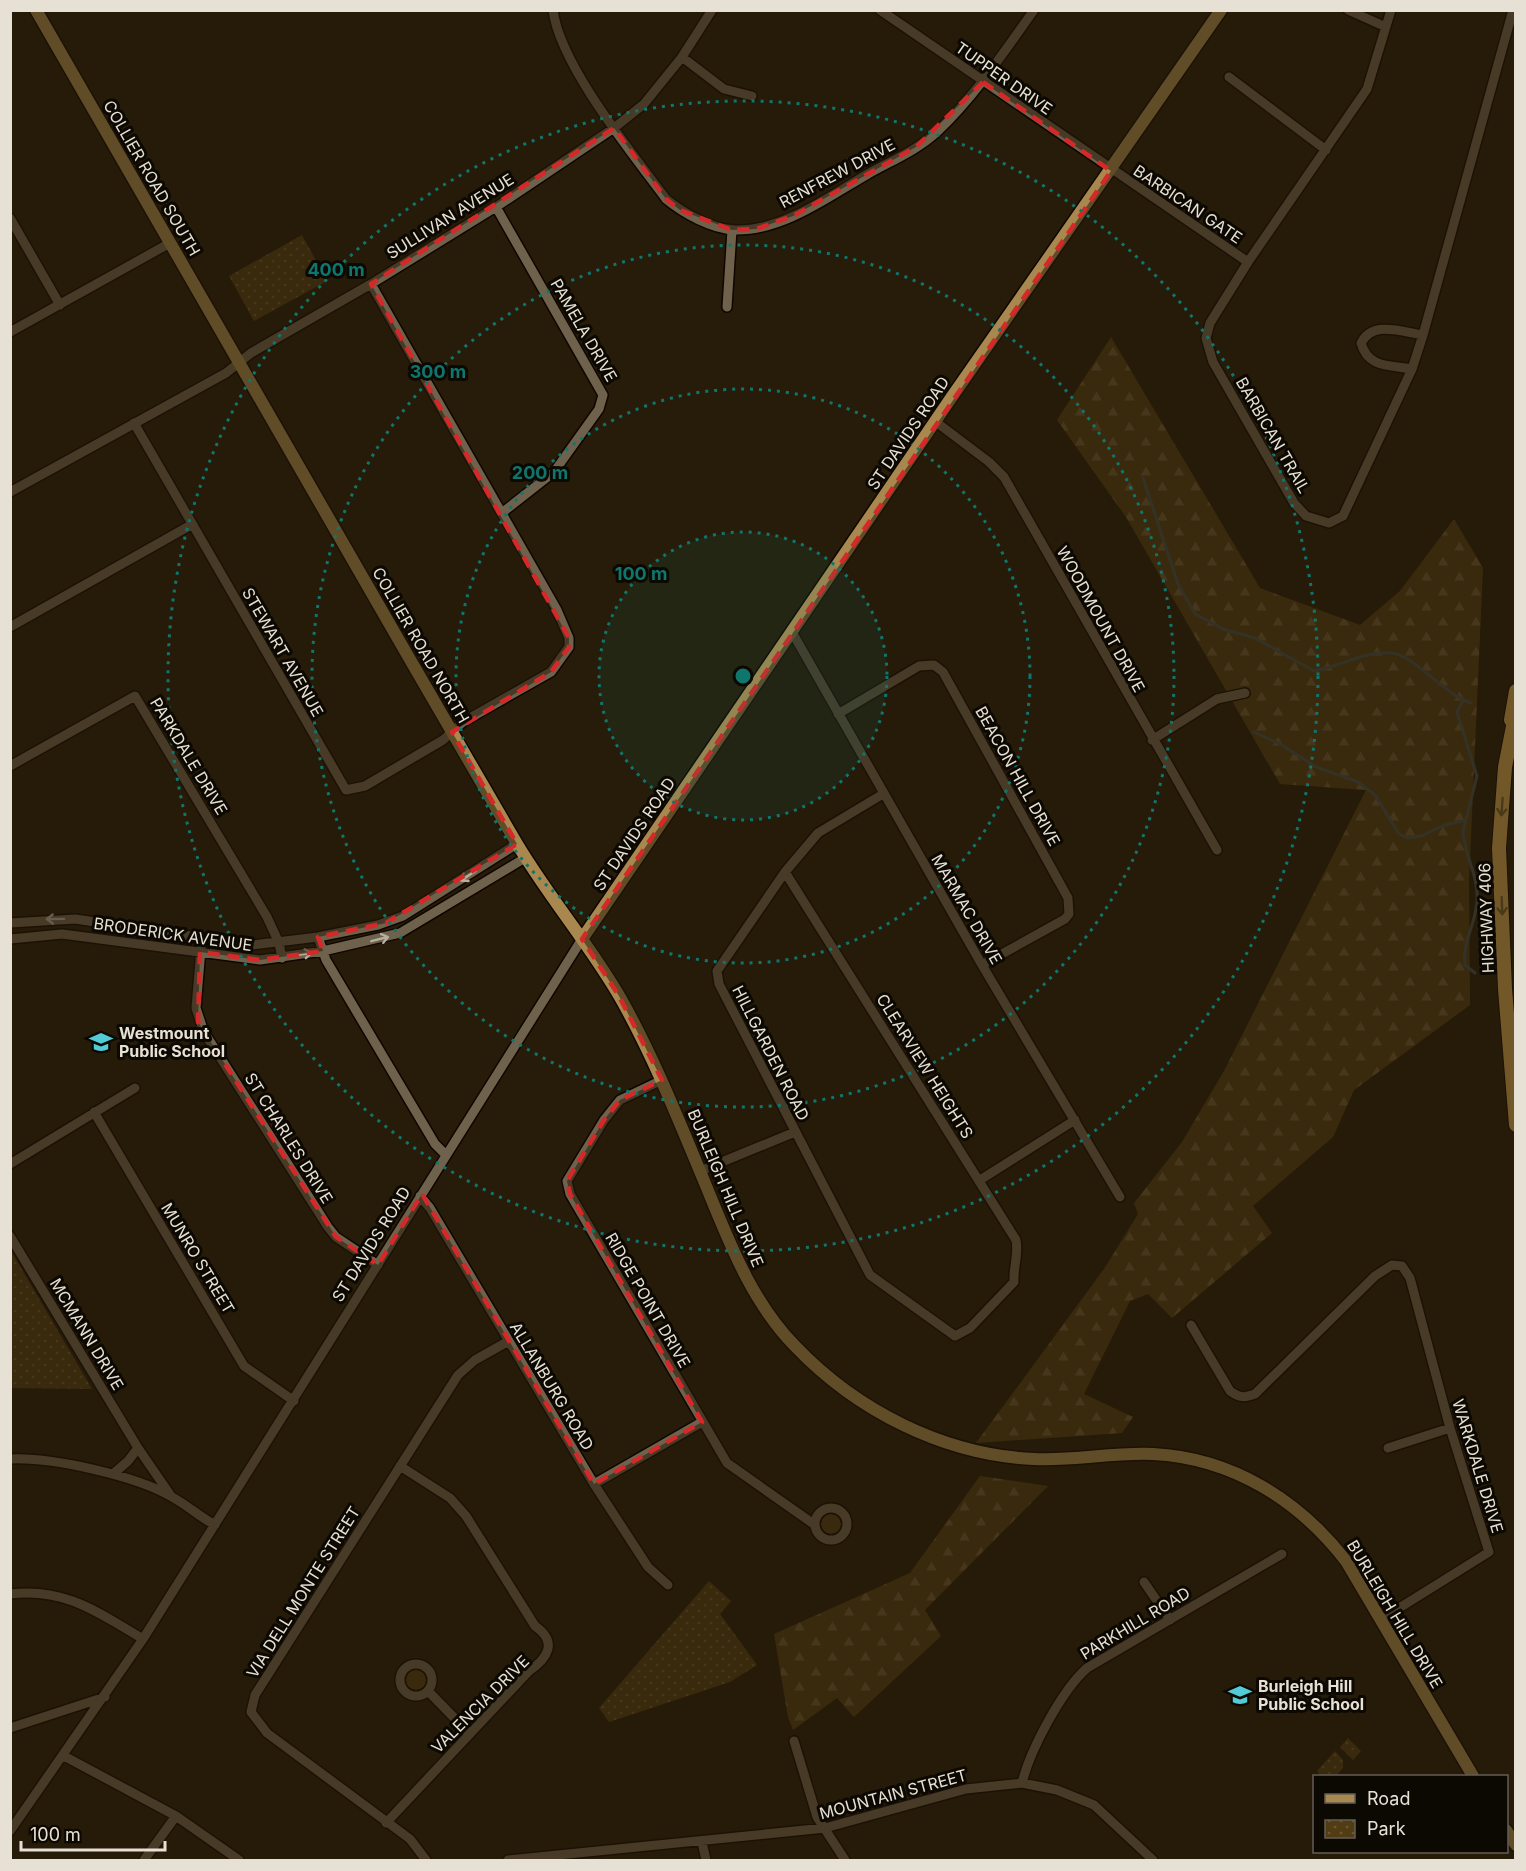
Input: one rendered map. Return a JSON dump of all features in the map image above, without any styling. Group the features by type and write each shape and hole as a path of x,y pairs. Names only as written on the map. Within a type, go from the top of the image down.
{"highway":[{"path":"1505,767 1515,692"},
{"name":"HIGHWAY 406","path":"1515,711 1505,767 1499,848 1515,1125"},
{"path":"1512,1102 1515,1138"}],"main road":[{"name":"COLLIER ROAD SOUTH","path":"36,10 239,362"},
{"name":"ST DAVIDS ROAD","path":"582,939 1221,10"},
{"name":"COLLIER ROAD NORTH","path":"239,362 525,858 582,939"},
{"name":"BURLEIGH HILL DRIVE","path":"582,939 619,996 662,1080 738,1262 757,1296 796,1347 840,1387 878,1413 913,1431 990,1454 1061,1460 1150,1454 1204,1462 1234,1471 1260,1485 1301,1513 1327,1537 1346,1561 1472,1775"}],"street":[{"name":"RENFREW DRIVE","path":"553,10 555,27 566,49 614,128 666,199 690,215 732,230 756,229 793,216 916,147 937,132 983,82 1034,10"},
{"name":"SULLIVAN AVENUE","path":"10,492 226,373 239,362 496,207 614,128 644,104 682,57 712,10"},
{"path":"1348,10 1386,27"},
{"name":"BARBICAN TRAIL","path":"1391,10 1367,89 1248,262 1210,322 1206,338 1213,362 1294,503 1306,516 1329,523 1343,516 1412,369 1513,10"},
{"name":"TUPPER DRIVE","path":"880,11 1112,171"},
{"path":"682,57 724,89 752,96"},
{"path":"1229,77 1326,150"},
{"name":"BARBICAN GATE","path":"1112,171 1248,262"},
{"name":"PAMELA DRIVE","path":"496,207 603,395 599,409 554,472 502,512"},
{"path":"10,219 60,305"},
{"path":"727,307 732,230"},
{"path":"10,333 170,243"},
{"path":"371,284 557,610 569,638 569,647 551,672 463,722 452,732"},
{"path":"1412,369 1374,363 1364,355 1360,343 1365,333 1378,329 1423,335"},
{"name":"WOODMOUNT DRIVE","path":"936,422 989,462 1004,477 1152,740 1217,850"},
{"name":"STEWART AVENUE","path":"134,423 346,790 365,786 452,732"},
{"path":"10,627 191,525"},
{"name":"MARMAC DRIVE","path":"792,632 982,965 1120,1197"},
{"name":"BEACON HILL DRIVE","path":"838,714 919,666 934,665 942,672 1068,898 1069,914 1065,919 982,965"},
{"path":"1152,740 1217,699 1245,693"},
{"name":"PARKDALE DRIVE","path":"10,766 135,696 267,916 279,943 282,958"},
{"name":"HILLGARDEN ROAD","path":"883,794 818,833 785,872 717,971 719,984 870,1275 955,1336 970,1328 1014,1282"},
{"name":"BRODERICK AVENUE","path":"10,922 75,919 252,945 318,937 378,925 404,916 517,844"},
{"name":"BRODERICK AVENUE","path":"10,939 62,934 246,959 282,958 400,933 525,858"},
{"name":"CLEARVIEW HEIGHTS","path":"785,872 1016,1240 1019,1255 1013,1268 1014,1282"},
{"name":"ST CHARLES DRIVE","path":"202,937 196,1008 204,1032 328,1227 336,1237 378,1265"},
{"path":"318,937 326,960 435,1144 446,1155"},
{"name":"ST DAVIDS ROAD","path":"10,1831 143,1639 582,939"},
{"name":"RIDGE POINT DRIVE","path":"662,1080 620,1100 604,1120 567,1181 570,1194 702,1422 731,1467 815,1525"},
{"path":"10,1164 135,1088"},
{"name":"MUNRO STREET","path":"94,1112 244,1366 294,1401"},
{"path":"980,1180 1075,1120"},
{"path":"700,1171 795,1132"},
{"name":"ALLANBURG ROAD","path":"420,1196 430,1208 507,1342 594,1484 648,1567 668,1585"},
{"name":"MCMANN DRIVE","path":"10,1236 138,1448 171,1496"},
{"name":"WARKDALE DRIVE","path":"1191,1325 1230,1391 1239,1398 1255,1394 1375,1276 1392,1265 1402,1266 1410,1278 1450,1428 1489,1552 1380,1620"},
{"name":"VIA DELL MONTE STREET","path":"426,1860 411,1839 386,1823 267,1733 251,1712 255,1695 458,1375 475,1360 507,1342"},
{"path":"594,1484 702,1422"},
{"path":"1388,1448 1450,1428"},
{"path":"113,1474 128,1461 138,1448"},
{"path":"10,1459 52,1461 113,1474 171,1496 215,1525"},
{"name":"VALENCIA DRIVE","path":"386,1823 529,1671 544,1661 549,1646 544,1632 535,1626 466,1516 450,1498 400,1466"},
{"name":"PARKHILL ROAD","path":"1022,1783 1027,1762 1074,1680 1087,1668 1282,1554"},
{"path":"1144,1582 1170,1620"},
{"path":"10,1594 26,1592 74,1599 143,1639"},
{"path":"428,1691 470,1734"},
{"path":"10,1728 105,1697"},
{"path":"794,1741 817,1817 845,1860"},
{"path":"64,1756 176,1816 239,1860"},
{"name":"MOUNTAIN STREET","path":"508,1860 825,1828 966,1789 1022,1783 1057,1790 1094,1806 1153,1860"},
{"path":"144,1860 176,1816"},
{"path":"702,1842 706,1860"}],"highlighted area":[{"path":"983,82 1111,171 582,939 619,996 662,1080 620,1100 604,1120 567,1181 570,1194 702,1422 594,1484 422,1194 378,1265 336,1237 198,1022 200,952 260,960 323,951 318,937 386,923 517,844 452,732 551,672 569,647 569,638 371,284 614,128 666,199 680,210 732,230 756,229 793,216 916,147"}],"green space":[{"path":"302,235 327,281 254,321 229,276"},
{"path":"1111,337 1260,588 1360,625 1400,591 1454,519 1483,568 1469,881 1470,1005 1354,1090 1333,1137 1253,1206 1272,1233 1172,1318 1148,1294 1130,1301 1084,1394 1133,1417 1122,1433 976,1443 1104,1269 1138,1214 1134,1203 1182,1142 1224,1071 1366,790 1280,784 1126,517 1057,420"},
{"path":"11,1251 92,1389 11,1388"},
{"path":"980,1476 1048,1486 925,1610 941,1636 854,1717 837,1698 793,1730 788,1717 774,1634 910,1573"},
{"path":"827,1514 835,1514 841,1520 841,1528 835,1534 827,1534 821,1528 821,1520"},
{"path":"709,1581 731,1601 720,1614 757,1665 730,1682 609,1722 599,1708"},
{"path":"416,1668 424,1671 427,1679 424,1687 416,1690 408,1687 405,1679 408,1671"},
{"path":"1348,1738 1361,1751 1353,1760 1340,1747"},
{"path":"1335,1751 1343,1760 1343,1768 1337,1775 1320,1775 1317,1771"}],"waterway":[{"path":"1143,478 1178,584 1195,614 1223,629 1255,638 1314,671 1371,654 1400,655 1450,692 1471,703"},
{"path":"1463,701 1457,712 1477,776 1463,831 1477,892 1476,909 1465,948 1465,965 1475,973"},
{"path":"1254,732 1280,744 1316,767 1358,782 1375,795 1399,834 1408,838 1421,836 1445,825 1466,820"}],"place":[{"name":"Westmount Public School","path":"101,1042"},
{"name":"Burleigh Hill Public School","path":"1240,1695"}]}
